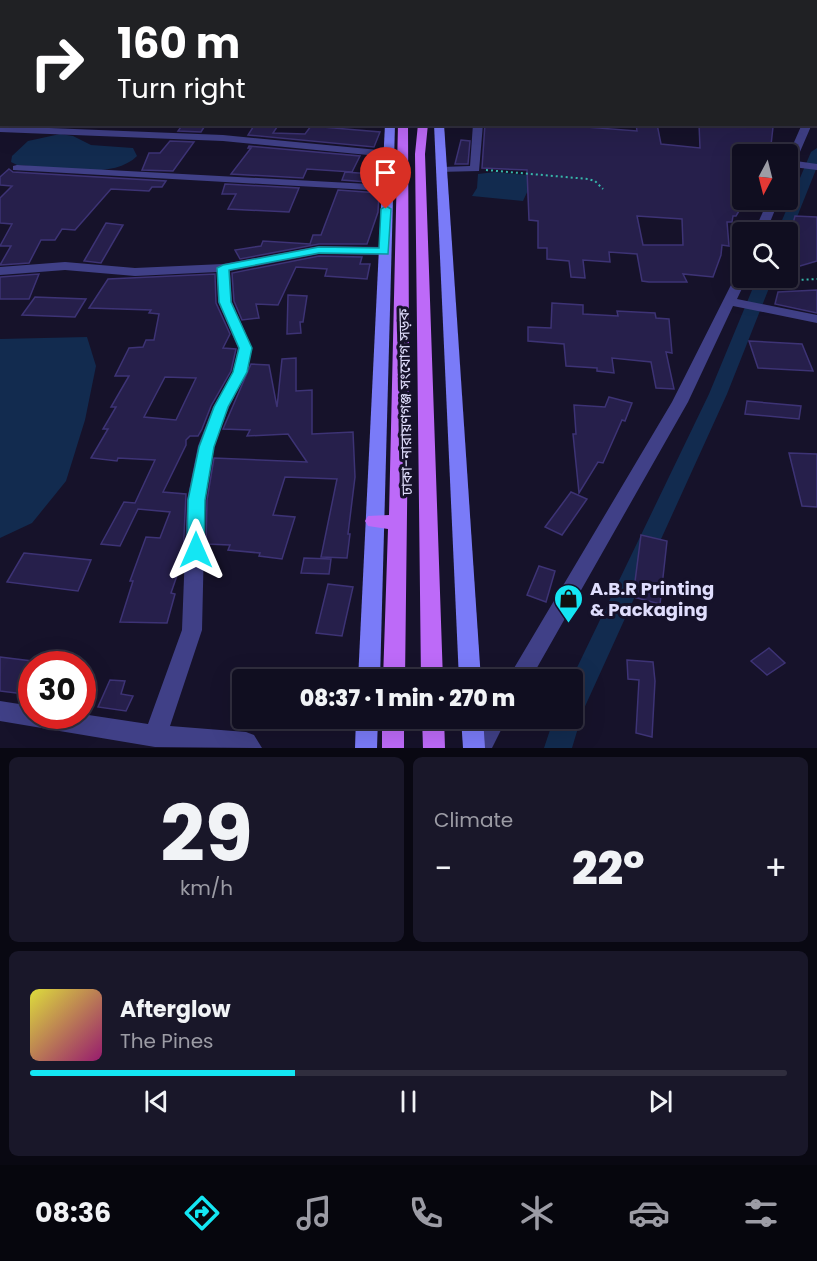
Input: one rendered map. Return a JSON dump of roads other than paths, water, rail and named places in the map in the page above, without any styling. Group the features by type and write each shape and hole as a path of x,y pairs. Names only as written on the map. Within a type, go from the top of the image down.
{"main road":[{"name":"ঢাকা-নারায়ণগঞ্জ সংযোগ সড়ক","path":"394,669 402,346 403,126"},
{"name":"ঢাকা-নারায়ণগঞ্জ সংযোগ সড়ক","path":"423,126 420,154 432,669"},
{"path":"374,521 396,522"},
{"path":"393,729 393,748"},
{"path":"433,729 434,748"}],"street":[{"path":"369,669 390,126"},
{"path":"440,126 469,669"},
{"path":"442,170 475,169 478,126"},
{"path":"798,144 806,126"},
{"path":"0,129 232,139 389,154"},
{"path":"798,165 817,167"},
{"path":"17,168 387,188"},
{"path":"0,271 65,266 135,272 223,268 319,250 384,251"},
{"path":"155,736 192,630 196,500 206,447 221,407 240,372 245,348 225,302 223,268"},
{"path":"524,669 674,412 737,288"},
{"path":"732,302 817,319"},
{"path":"0,711 155,736 246,743 251,748"},
{"path":"366,748 367,729"},
{"path":"473,729 474,748"},
{"path":"480,748 490,729"}],"water":[{"path":"60,134 73,136 91,145 133,148 137,156 126,164 113,168 81,171 17,165 11,162 12,156 28,141"},
{"path":"495,172 527,175 529,188 523,201 472,196 477,188 478,174"},
{"path":"87,337 96,366 85,420 66,481 32,523 0,538 0,339"}],"waterway":[{"path":"788,222 817,152"},
{"path":"583,683 718,394 761,288"},
{"path":"558,748 564,729"}],"place":[{"name":"A.B.R Printing & Packaging","path":"569,624"}]}
